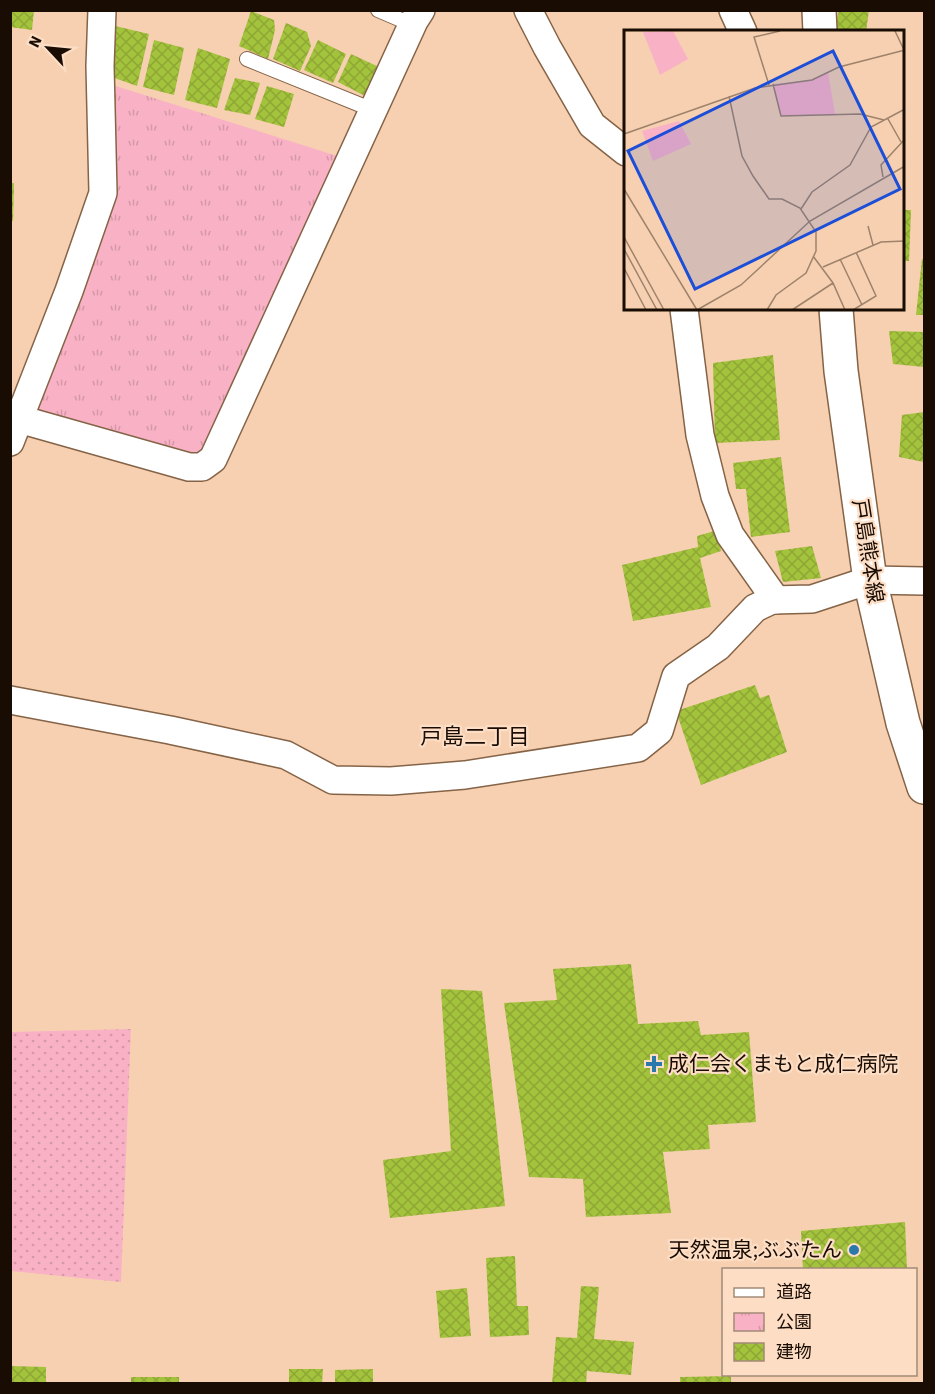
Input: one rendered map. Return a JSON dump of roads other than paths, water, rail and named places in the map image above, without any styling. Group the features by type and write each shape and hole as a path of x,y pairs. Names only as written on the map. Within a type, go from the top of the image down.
{"main road":[{"path":"819,10 819,30"},
{"name":"戸島熊本線","path":"836,310 841,371 870,580 903,723 924,788"}],"street":[{"path":"102,10 100,66 103,193 69,291 15,431 189,467 202,467 213,459 417,18"},
{"path":"528,10 546,47 592,125 624,150"},
{"path":"733,10 742,30"},
{"path":"684,310 700,435 715,496 730,535 776,600"},
{"path":"10,700 170,730 286,755 333,780 391,781 465,776 638,748 659,731 676,676 718,647 756,608 772,600 812,599 870,580 924,581"}],"lane":[{"path":"378,10 417,18"},
{"path":"247,59 373,110"}],"place":[{"name":"成仁会くまもと成仁病院","path":"654,1064"},
{"name":"天然温泉;ぶぶたん","path":"854,1250"}],"district":[{"name":"戸島二丁目","path":"475,737"}]}
